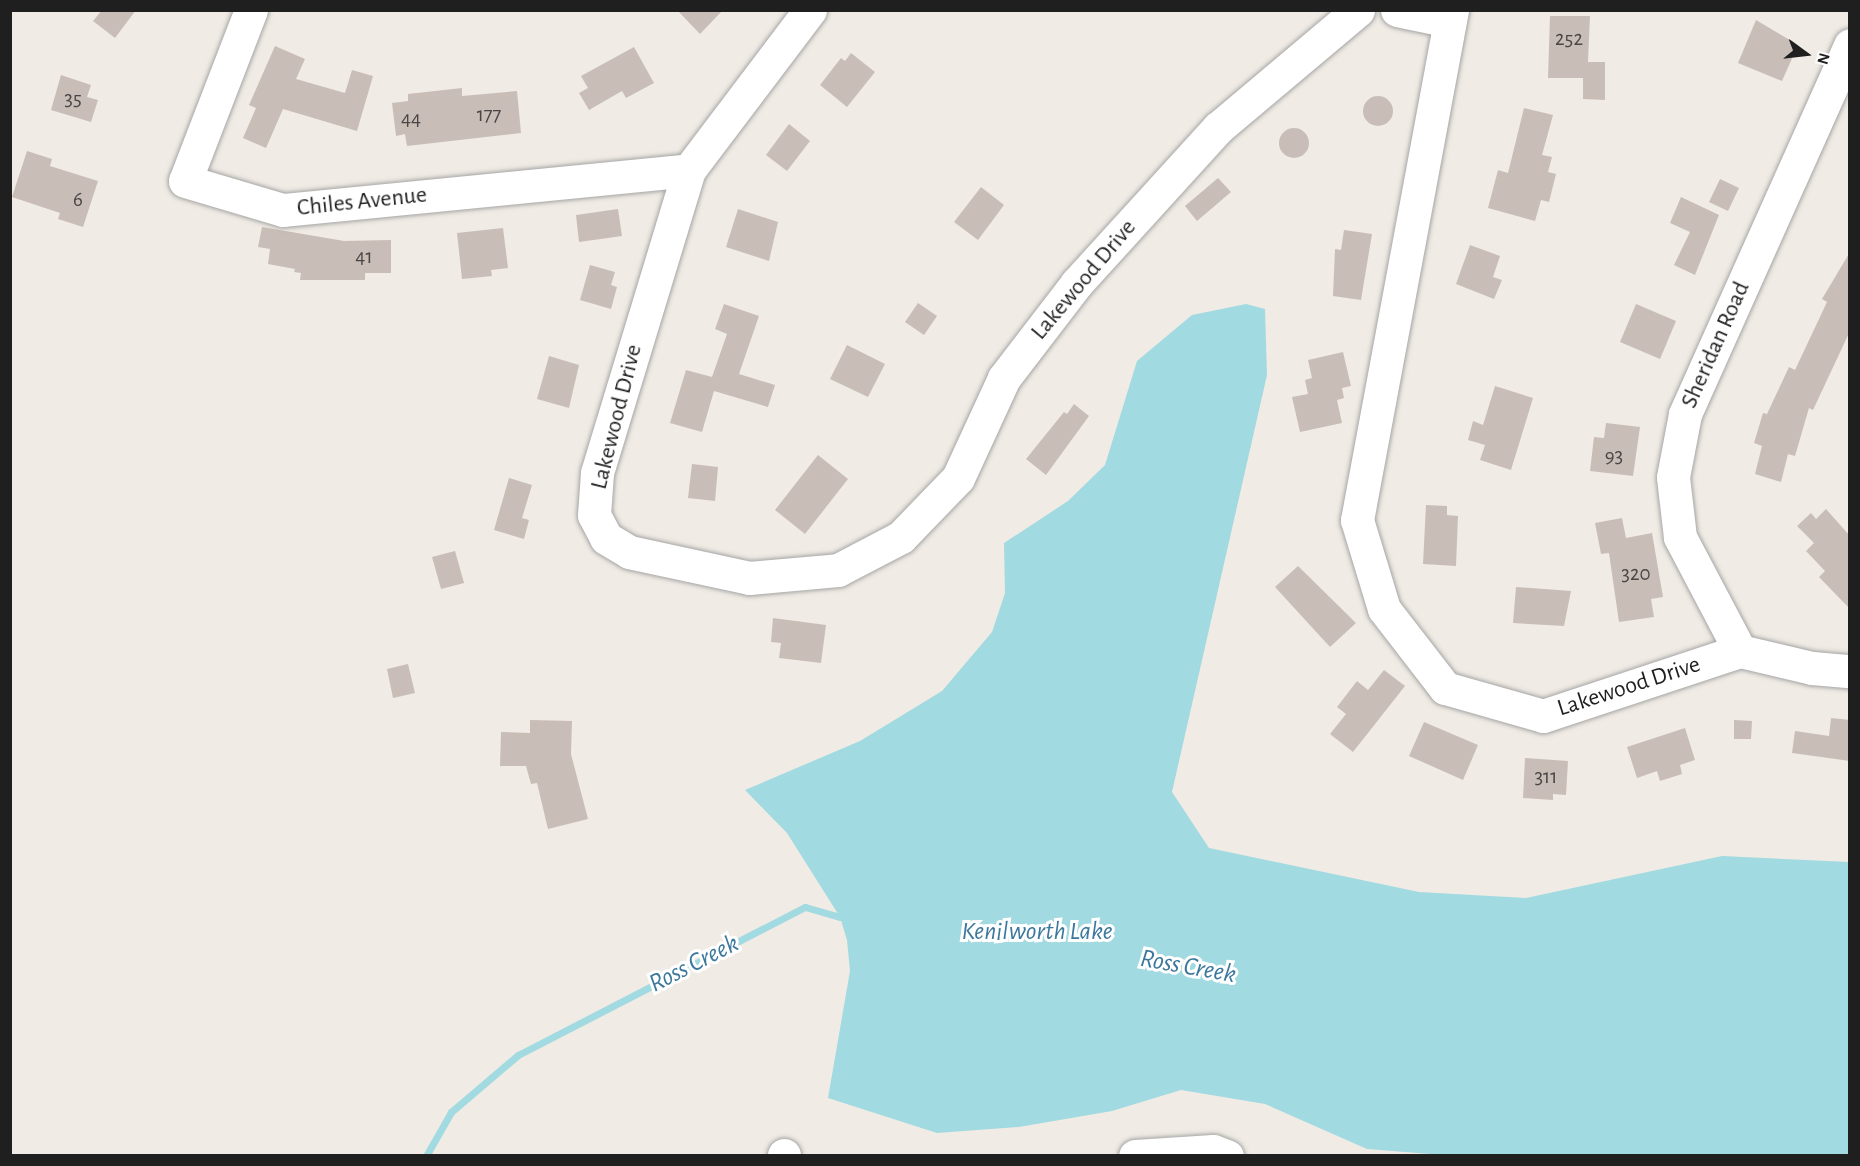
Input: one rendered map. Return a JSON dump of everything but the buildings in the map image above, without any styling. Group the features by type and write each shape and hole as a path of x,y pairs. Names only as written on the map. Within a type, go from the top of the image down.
{"street":[{"name":"Chiles Avenue","path":"251,10 185,181 283,210 689,170"},
{"name":"Lakewood Drive","path":"808,11 689,170 597,473 594,514 606,538 629,552 749,578 837,570 902,537 958,478 1004,378 1077,283 1218,128 1358,10"},
{"name":"Lakewood Drive","path":"1397,10 1451,16 1357,520 1384,609 1445,688 1542,716 1740,651"},
{"name":"Sheridan Road","path":"1740,651 1680,537 1673,477 1684,414 1840,93 1850,45"},
{"path":"1740,651 1812,668 1850,670"},
{"path":"1135,1155 1213,1151 1227,1155"}],"water":[{"name":"Kenilworth Lake","path":"1246,304 1265,309 1267,375 1172,792 1209,848 1419,892 1526,898 1722,856 1849,862 1849,1155 1455,1156 1367,1149 1265,1104 1181,1090 1112,1111 1019,1127 937,1133 828,1098 850,971 847,940 840,917 787,833 745,790 860,741 942,691 992,632 1005,593 1004,543 1068,501 1105,465 1137,361 1192,315"}],"waterway":[{"name":"Ross Creek","path":"426,1156 451,1112 518,1055 805,907 840,917 847,915"}]}
